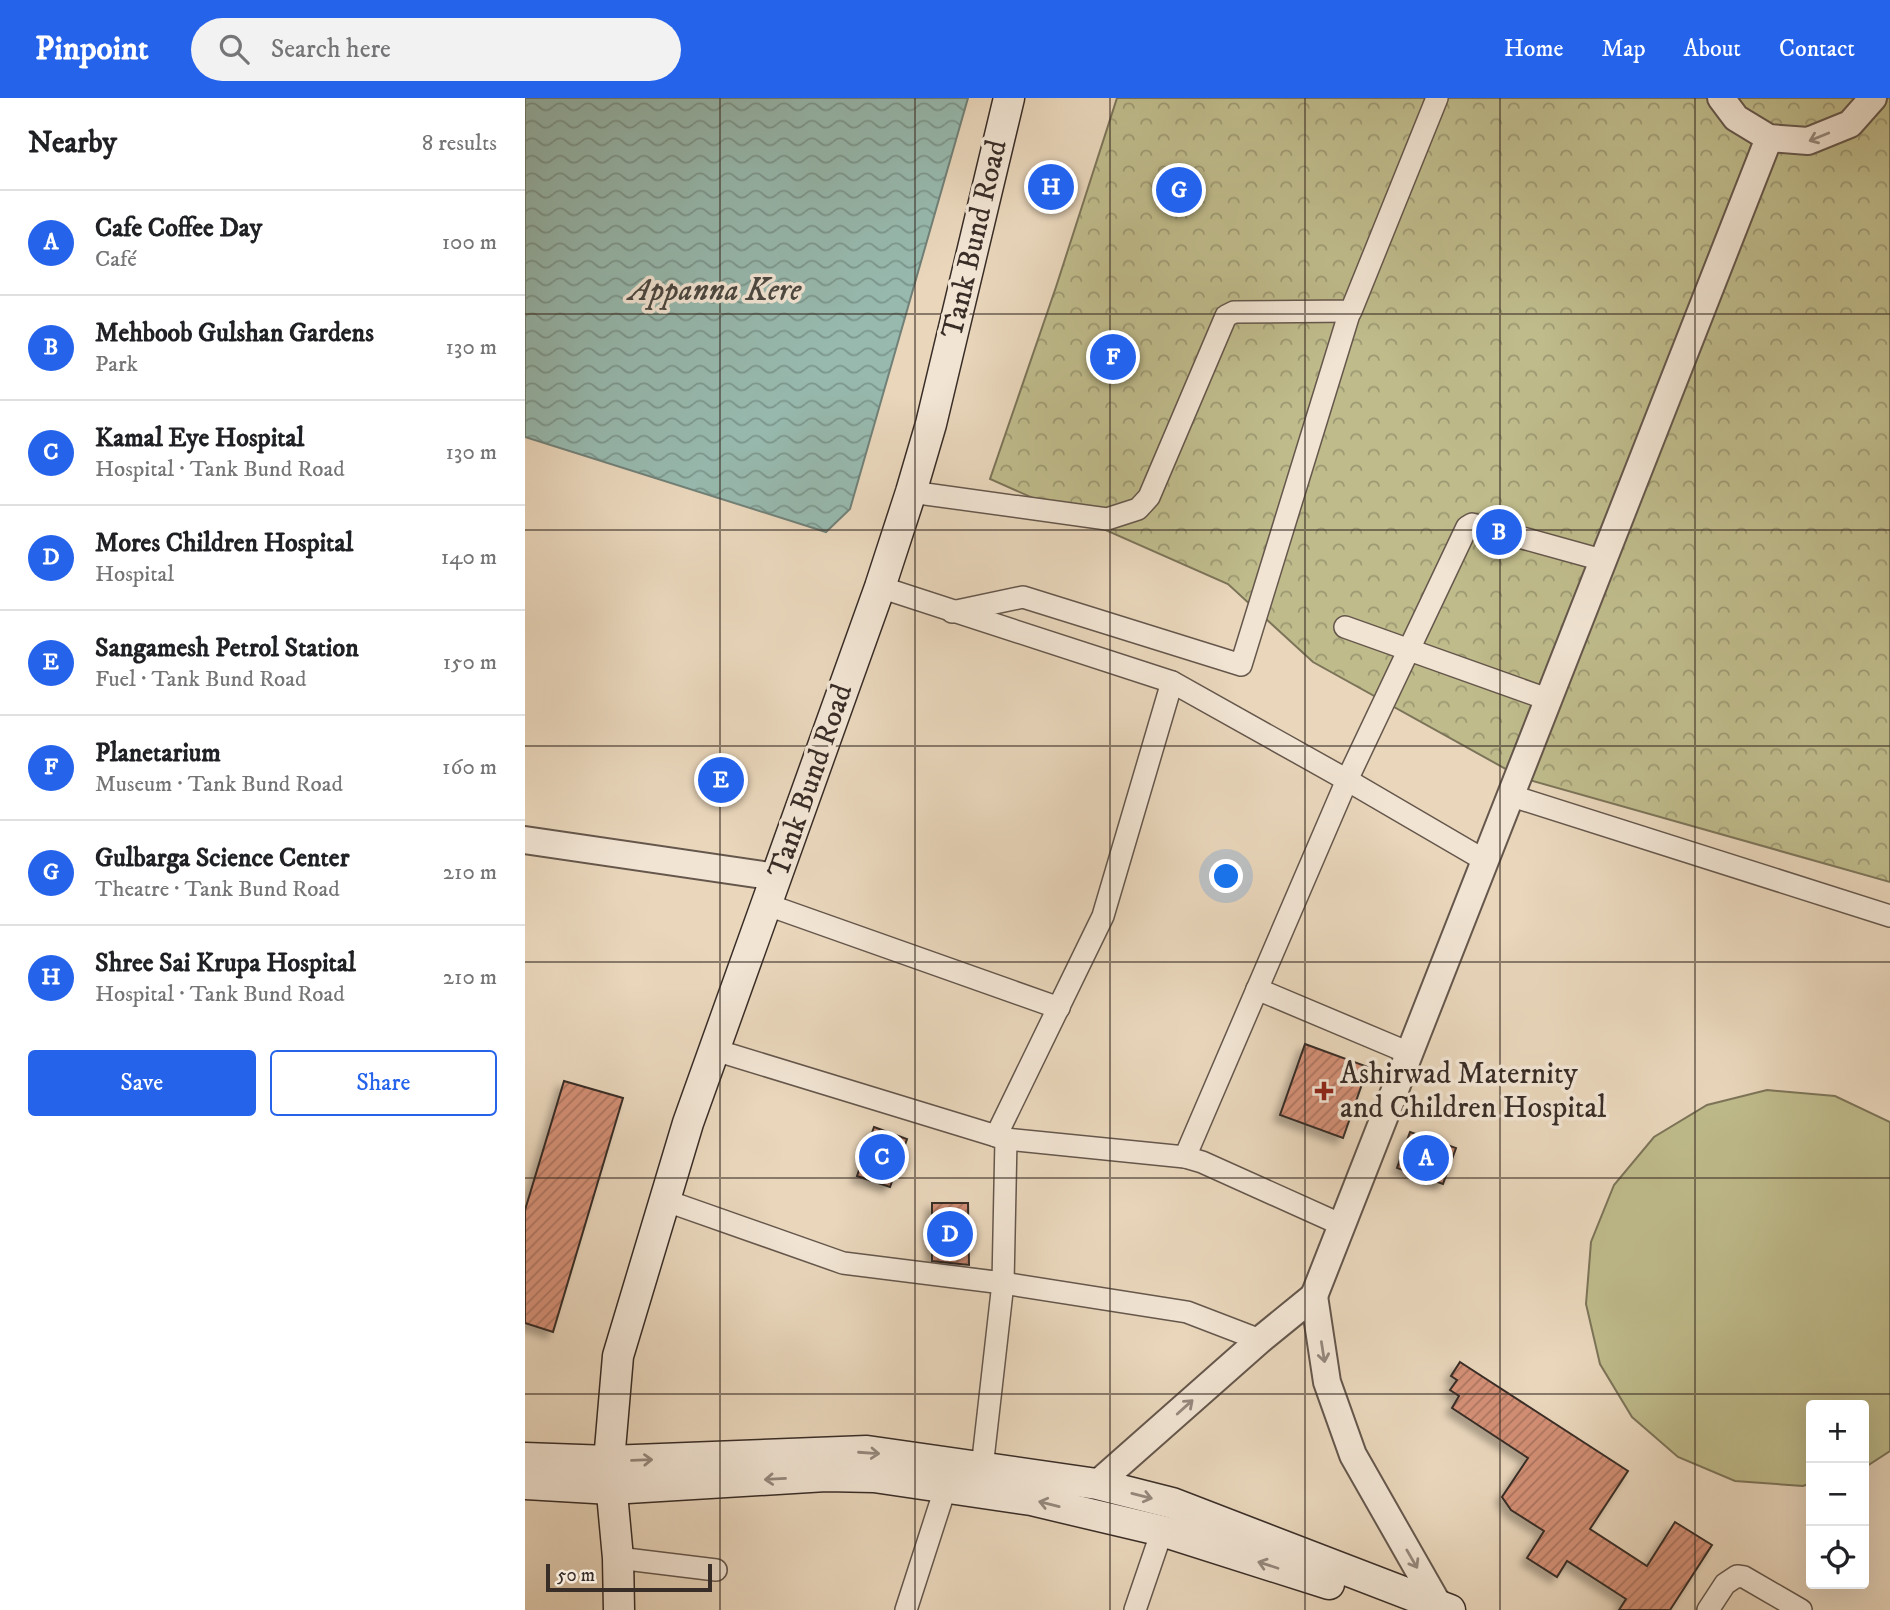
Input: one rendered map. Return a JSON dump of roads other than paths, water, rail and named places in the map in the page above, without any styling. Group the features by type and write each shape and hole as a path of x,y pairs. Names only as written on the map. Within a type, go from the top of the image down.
{"main road":[{"name":"Tank Bund Road","path":"619,1610 618,1558 610,1475 618,1356 688,1123 880,587 911,492 934,411 1009,98"},
{"path":"525,1484 867,1451 1097,1484 1172,1503 1444,1608"},
{"path":"525,1458 610,1475 874,1476 1031,1500 1162,1531 1402,1610"}],"street":[{"path":"952,612 1023,597 1241,665 1350,312 1437,98"},
{"path":"1721,98 1736,118 1769,138 1808,141 1850,124 1873,98"},
{"path":"1097,1484 1260,1340 1314,1296 1769,138"},
{"path":"911,492 1107,519 1138,509 1149,498 1226,316 1234,312 1350,312"},
{"path":"1185,1157 1347,780 1470,524 1602,560"},
{"path":"880,587 1172,682 1484,860"},
{"path":"1345,627 1547,699"},
{"path":"982,1468 1003,1283 1001,1138 1103,916 1172,682"},
{"path":"1509,795 1890,916"},
{"path":"525,840 772,891 1059,1008"},
{"path":"1257,989 1409,1053"},
{"path":"715,1049 1001,1138 1185,1157 1202,1162 1342,1225"},
{"path":"664,1200 843,1263 1003,1283 1187,1312 1260,1340"},
{"path":"1314,1296 1327,1382 1353,1455 1444,1608"},
{"path":"906,1610 946,1486"},
{"path":"1135,1610 1162,1531"},
{"path":"618,1558 716,1570"},
{"path":"1708,1610 1725,1584 1737,1576 1744,1577 1801,1610"}],"water":[{"name":"Appanna Kere","path":"525,98 968,98 850,509 826,532 525,437"}],"place":[{"name":"Shree Sai Krupa Hospital","path":"1051,187"},
{"name":"Gulbarga Science Center","path":"1179,190"},
{"name":"Planetarium","path":"1113,357"},
{"name":"Mehboob Gulshan Gardens","path":"1499,532"},
{"name":"Sangamesh Petrol Station","path":"721,780"},
{"name":"Ashirwad Maternity and Children Hospital","path":"1324,1091"},
{"name":"Kamal Eye Hospital","path":"882,1157"},
{"name":"Cafe Coffee Day","path":"1426,1158"},
{"name":"Mores Children Hospital","path":"950,1234"}]}
